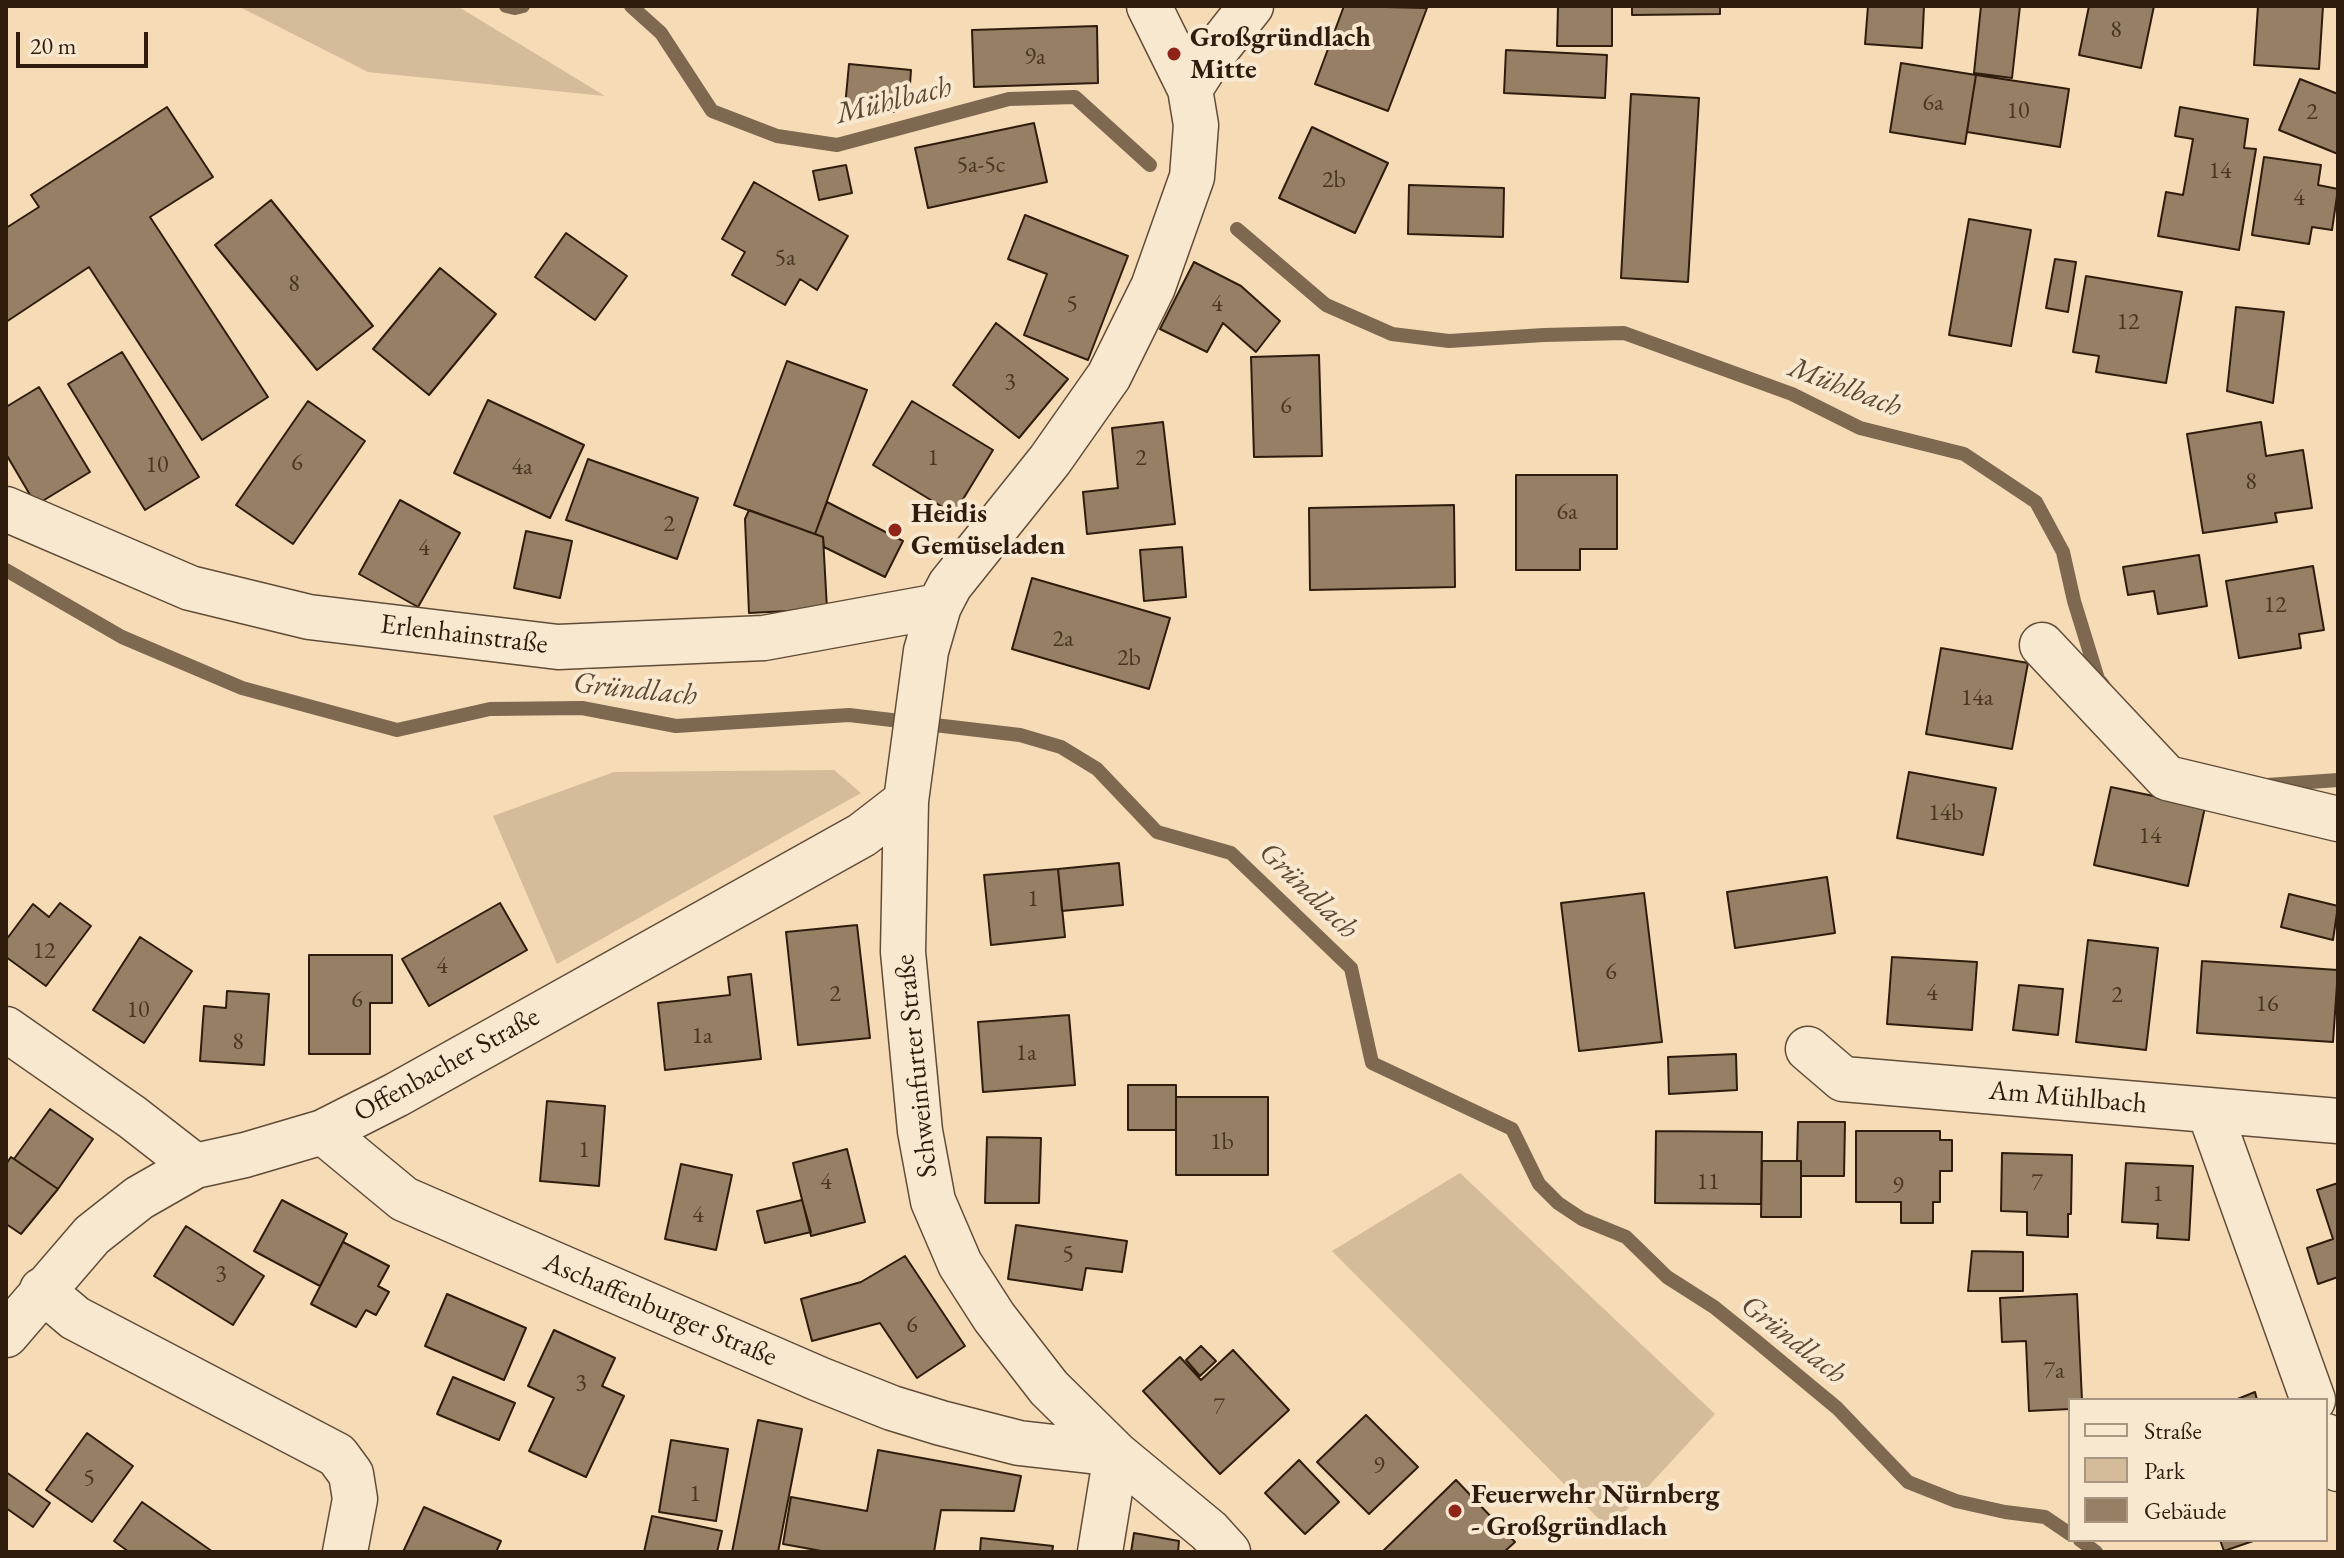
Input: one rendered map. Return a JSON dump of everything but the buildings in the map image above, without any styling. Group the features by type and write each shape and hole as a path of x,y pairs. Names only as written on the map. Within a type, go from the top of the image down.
{"street":[{"name":"Schweinfurter Straße","path":"1149,6 1190,89 1196,125 1192,177 1153,287 1125,346 1090,405 950,585 939,606 926,651 908,787 903,952 920,1131 933,1201 960,1264 994,1317 1049,1388 1116,1454 1209,1531 1228,1552"},
{"path":"1190,89 1251,6"},
{"name":"Erlenhainstraße","path":"6,509 190,588 309,617 558,647 764,638 939,606"},
{"path":"2042,645 2167,778 2338,819"},
{"name":"Offenbacher Straße","path":"6,1335 92,1235 139,1198 195,1166 323,1132 396,1095 862,835 908,787"},
{"path":"6,1029 132,1117 195,1166"},
{"name":"Am Mühlbach","path":"1808,1049 1843,1079 2338,1121"},
{"path":"2209,1110 2312,1398"},
{"name":"Aschaffenburger Straße","path":"323,1132 404,1199 819,1379 892,1408 1019,1443 1116,1454"},
{"path":"42,1290 75,1318 337,1455 351,1474 355,1499 345,1552"},
{"path":"1019,1443 1043,1418 1049,1388"},
{"path":"2328,1442 2338,1469"},
{"path":"1100,1552 1116,1454"}],"green space":[{"path":"238,6 457,6 605,96 368,72"},
{"path":"834,770 861,793 557,964 493,816 614,772"},
{"path":"1460,1173 1715,1414 1609,1529 1332,1251"}],"waterway":[{"name":"Mühlbach","path":"506,6 523,6"},
{"name":"Mühlbach","path":"631,6 661,33 712,111 777,136 837,145 1009,99 1075,97 1150,165"},
{"name":"Mühlbach","path":"1237,229 1326,305 1392,334 1449,341 1624,333 1792,394 1860,428 1964,454 2036,502 2063,552 2074,601 2098,679 2103,685"},
{"name":"Gründlach","path":"6,570 122,637 242,688 397,730 490,709 582,708 676,726 849,715 1020,735 1061,747 1097,769 1157,832 1231,853 1351,968 1372,1063 1512,1129 1539,1184 1558,1203 1582,1219 1626,1237 1667,1277 1714,1307 1837,1408 1908,1482 1956,1501 2045,1517 2068,1533"},
{"name":"Mühlbach","path":"2267,785 2338,780"},
{"name":"Gründlach","path":"2083,1542 2096,1552"}],"place":[{"name":"Großgründlach Mitte","path":"1174,54"},
{"name":"Heidis Gemüseladen","path":"895,530"},
{"name":"Feuerwehr Nürnberg - Großgründlach","path":"1455,1511"}]}
